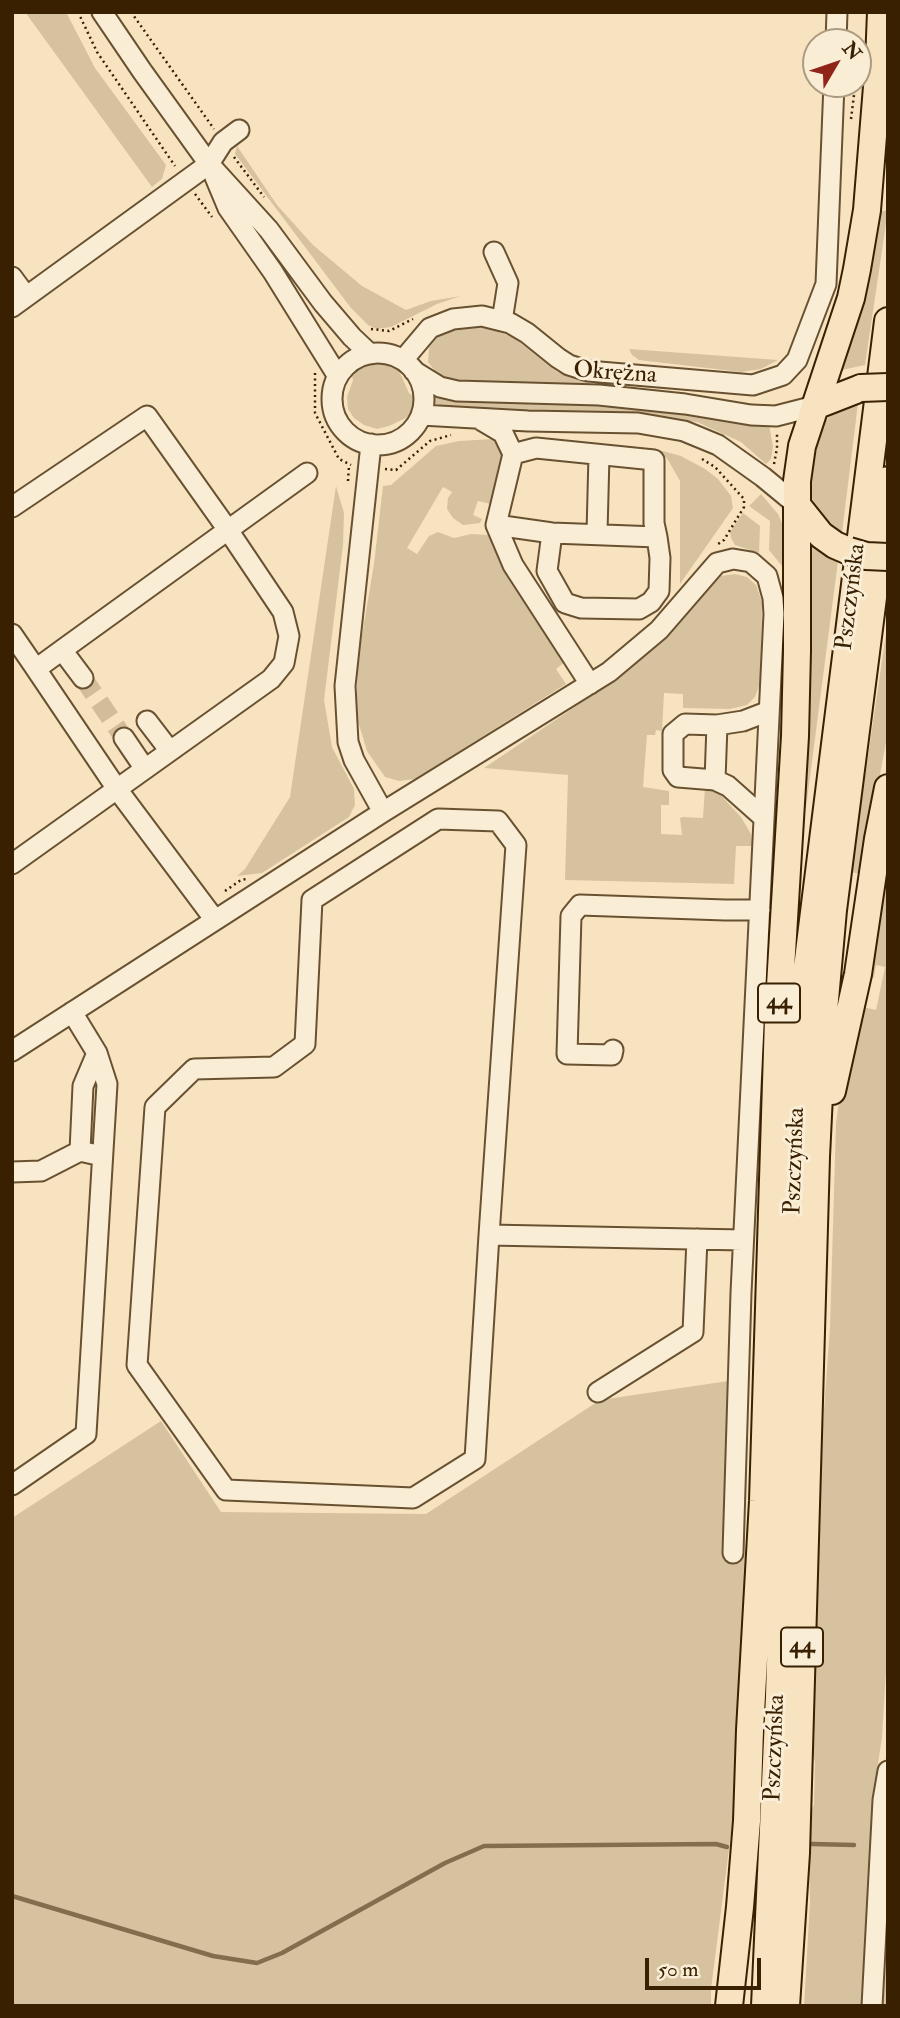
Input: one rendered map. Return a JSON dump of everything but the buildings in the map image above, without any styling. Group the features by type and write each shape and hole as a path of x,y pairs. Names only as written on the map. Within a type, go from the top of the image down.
{"main road":[{"path":"815,406 850,298 863,240 881,12"},
{"name":"Pszczyńska","path":"765,2006 779,1696 795,1177 806,976 888,321"},
{"path":"815,406 861,388 888,387"},
{"name":"44","path":"779,1696 768,1589 763,1501 778,1019 795,736 797,481 802,446 815,406"},
{"name":"Pszczyńska","path":"786,2006 796,1853 822,1033 833,910 888,480"},
{"path":"797,505 821,535 835,545 866,556 888,557"},
{"name":"44","path":"817,1157 859,974 888,788"},
{"path":"729,2006 747,1821 763,1501"}],"street":[{"path":"102,12 209,164 269,230 323,303 370,354"},
{"path":"409,365 430,328 453,319 482,316 502,321 527,333 569,365 588,371 753,385 783,375 797,360 826,284 833,98"},
{"path":"12,277 19,301 209,164 223,142 239,130"},
{"path":"209,164 228,208 273,272 337,375"},
{"path":"494,252 508,283 502,321"},
{"path":"370,354 385,354 409,365 422,384 424,400 421,415 413,428 401,439 386,444 357,440 345,431 336,419 332,390 337,375 347,363 370,354"},
{"name":"Okrężna","path":"409,365 440,387 457,391 599,395 685,404 751,415 776,416 815,406"},
{"name":"Okrężna","path":"421,415 638,423 684,430 718,445 797,505"},
{"path":"12,507 147,416 284,612 289,636 284,663 271,679 12,864"},
{"path":"478,418 503,433 513,454 496,525 513,565 590,684"},
{"path":"371,444 345,686 348,742 354,760 383,812"},
{"path":"513,454 536,448 654,460 654,523 660,558 659,591 651,602 639,609 581,608 565,603 547,571 552,533"},
{"path":"597,533 599,455"},
{"path":"36,669 307,473"},
{"path":"496,525 552,533 657,537"},
{"path":"12,1051 383,812 590,684 659,630 717,563 733,559 751,562 760,568 771,585 774,614 744,1240 733,1553"},
{"path":"12,634 117,789 215,920"},
{"path":"62,650 83,678"},
{"path":"764,818 728,786 715,780 678,778 673,770 673,734 685,724 717,725 743,722 769,711"},
{"path":"147,720 170,751"},
{"path":"715,780 717,725"},
{"path":"124,738 145,769"},
{"path":"438,819 498,821 516,845 489,1235 475,1459 414,1498 226,1490 137,1365 155,1107 194,1069 274,1067 305,1044 312,900 438,819"},
{"path":"613,1050 612,1055 567,1054 571,916 580,905 760,910"},
{"path":"12,1485 86,1434 107,1083 97,1053 72,1012"},
{"path":"80,1151 83,1086 97,1053"},
{"path":"12,1172 41,1171 80,1151 104,1156"},
{"path":"489,1235 744,1240"},
{"path":"598,1392 692,1332 697,1239"},
{"path":"872,2006 883,1800 888,1771"}],"path":[{"path":"78,12 97,52 215,220"},
{"path":"131,12 264,197"},
{"path":"366,327 372,331 389,331 422,314"},
{"path":"315,371 315,413 339,459 349,465 396,470 430,441 456,435"},
{"path":"763,477 775,464 776,416"},
{"path":"695,454 715,467 744,499 744,507 724,540"}],"shaded area":[{"path":"25,12 66,12 95,68 166,165 162,179 152,187"},
{"path":"237,146 277,205 313,245 362,286 406,310 431,301 461,296 437,304 391,327 377,329 368,325 351,308 235,154"},
{"path":"888,210 865,365 837,371 878,212"},
{"path":"485,326 514,338 557,372 590,383 591,386 452,382 435,371 428,362 429,348 438,336 457,327"},
{"path":"629,349 778,360 761,369 741,372 639,360"},
{"path":"382,362 395,367 416,403 406,418 377,429 364,425 354,418 348,409 347,397 353,380 351,371 358,365"},
{"path":"432,397 653,409 769,424 773,447 771,459 766,464 741,442 697,422 432,405"},
{"path":"858,403 842,533 824,521 814,506 810,491 819,431 836,411"},
{"path":"493,439 502,455 491,504 478,501 473,515 482,519 480,523 463,525 453,518 447,509 448,498 452,492 443,487 407,548 417,554 429,536 438,532 454,538 471,534 488,535 565,662 556,669 566,684 415,779 399,781 385,777 367,751 356,715 358,659 374,564 383,486 391,485 436,446 459,441"},
{"path":"659,450 681,456 718,479 731,496 733,508 680,584 680,481"},
{"path":"336,486 344,513 343,545 324,700 332,747 354,789 355,805 349,817 262,873 237,876 245,869 290,797"},
{"path":"761,494 778,514 784,528 786,571 769,550 770,521 749,506"},
{"path":"743,513 760,526 759,553 735,545 731,538 730,532"},
{"path":"809,538 838,561 806,808 801,808"},
{"path":"735,574 747,577 756,585 762,602 761,680 755,697 747,705 730,709 683,708 683,694 664,693 662,731 656,730 655,735 647,735 643,787 669,791 669,805 661,805 661,834 682,835 680,818 703,818 705,787 714,788 741,817 751,834 753,846 736,846 734,884 565,880 568,775 484,768 597,692 642,658 721,576"},
{"path":"888,620 888,732 861,874 851,872"},
{"path":"888,845 888,1637 882,1737 876,1777 866,2001 865,2006 804,2006 810,1902 808,1818 814,1805 815,1762 808,1738 821,1453 830,1327 836,1123 841,1087 863,1007 876,1010 885,967 876,965 871,980 863,972"},
{"path":"735,1380 726,1555 750,1556 733,1818 711,2006 12,2006 12,1518 161,1421 221,1512 426,1514 600,1400"},
{"path":"888,1884 888,2006 882,2006"}],"waterway":[{"path":"12,1896 213,1956 257,1963 282,1953 445,1863 484,1846 716,1844 727,1847"},
{"path":"812,1844 854,1845"}],"tunnel":[{"path":"83,678 124,738"}]}
